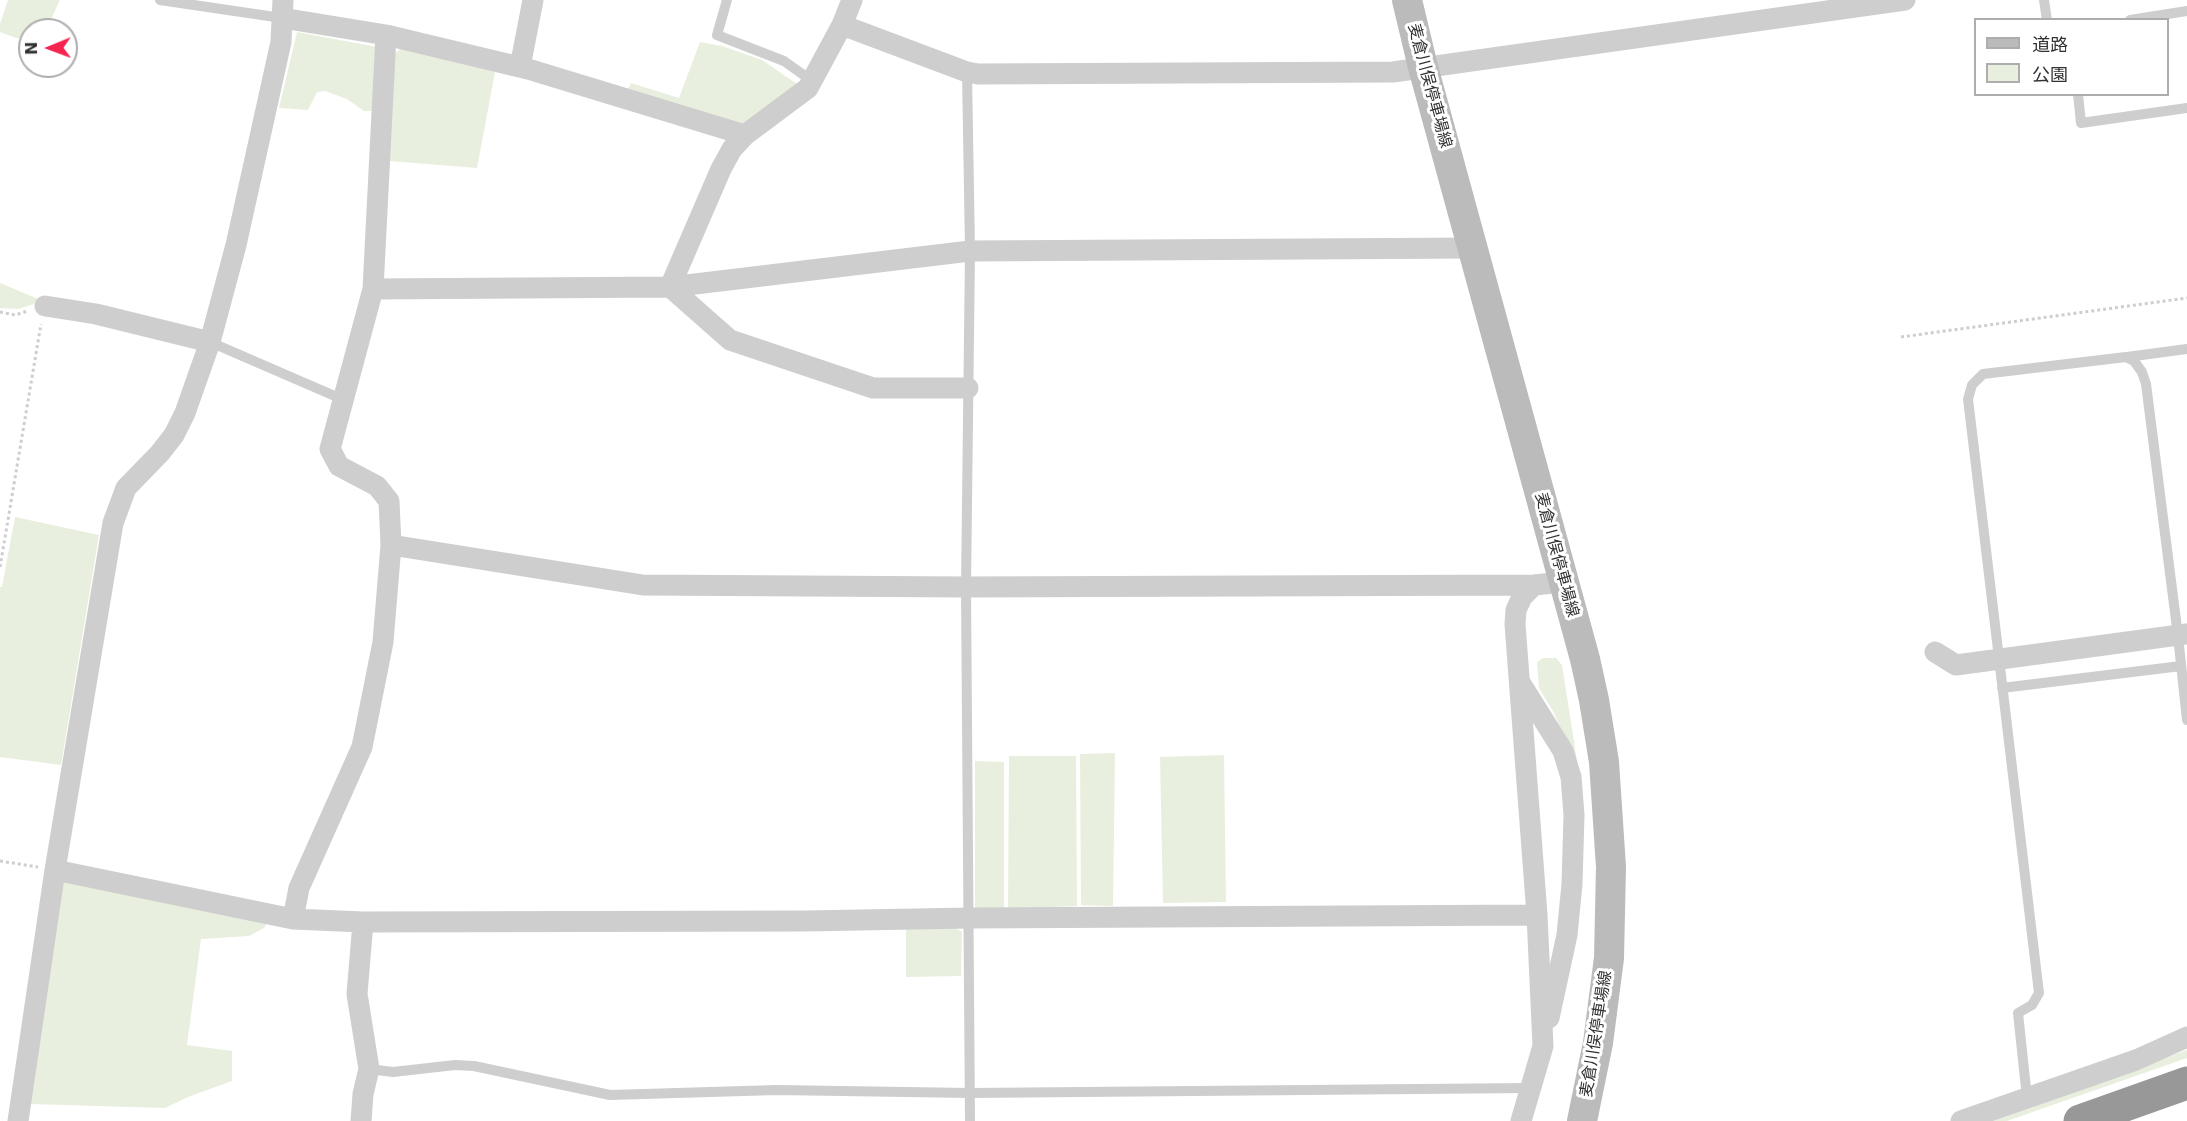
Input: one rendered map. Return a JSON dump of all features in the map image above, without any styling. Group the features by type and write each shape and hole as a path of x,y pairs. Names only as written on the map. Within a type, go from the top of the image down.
{"highway":[{"path":"2080,1121 2187,1083"}],"main road":[{"name":"麦倉川俣停車場線","path":"1407,0 1423,67 1564,582 1594,700 1604,762 1611,867 1609,958 1598,1043 1581,1121"}],"street":[{"path":"519,67 533,0"},
{"path":"670,287 721,169 732,149 745,135 808,88 842,25 852,0"},
{"path":"842,25 967,72 990,74 1393,72 1905,0"},
{"path":"18,1121 55,870 113,523 126,488 174,435 185,412 210,342 236,245 276,70 283,9 519,67 745,135"},
{"path":"293,919 299,888 362,747 383,642 391,545 389,501 377,486 339,466 330,449 374,289 386,35"},
{"path":"374,289 670,287 970,251 1473,248"},
{"path":"670,287 730,340 873,388 968,388"},
{"path":"45,306 96,315 210,342"},
{"path":"391,545 643,585 966,587 1534,585 1564,582"},
{"path":"1534,585 1522,597 1516,610 1515,624 1537,915 1543,1046"},
{"path":"1935,652 1956,665 2183,635"},
{"path":"1519,681 1563,751 1571,777 1574,815 1572,884 1567,935 1543,1046 1521,1121"},
{"path":"55,870 293,919 363,922 1537,915"},
{"path":"361,1121 363,1094 369,1069 357,994 363,922"},
{"path":"1961,1121 2136,1060 2187,1037"}],"lane":[{"path":"160,0 283,9"},
{"path":"727,0 717,34 783,61 812,81"},
{"path":"2044,0 2047,18"},
{"path":"2143,18 2187,11"},
{"path":"967,72 970,251 966,587 970,1121"},
{"path":"2078,96 2081,123 2187,108"},
{"path":"210,342 345,400"},
{"path":"2027,1098 2018,1013 2032,1005 2038,993 1968,399 1972,385 1983,374 2187,350"},
{"path":"2126,357 2134,361 2142,372 2146,384 2183,635 2181,666 2187,720"},
{"path":"2002,688 2181,666"},
{"path":"369,1069 393,1072 455,1065 474,1066 610,1095 777,1090 970,1093 1530,1089"}],"path":[{"path":"1901,337 2187,298"},
{"path":"0,312 15,315 45,306 0,567"},
{"path":"0,861 55,870"}],"green space":[{"path":"8,0 60,0 52,18 18,18 18,38 0,32 0,24"},
{"path":"297,32 377,47 375,111 364,111 347,99 325,91 317,92 308,110 279,108"},
{"path":"700,42 722,46 762,60 797,84 739,128 626,93 631,83 679,98"},
{"path":"402,48 495,72 477,168 390,161 393,55"},
{"path":"0,283 43,301 18,309 0,308"},
{"path":"15,517 99,535 61,765 0,757 0,587 2,587"},
{"path":"1543,658 1556,658 1562,665 1578,767 1554,713 1539,688 1537,662"},
{"path":"1115,753 1113,906 1081,905 1080,754"},
{"path":"1224,755 1226,902 1163,903 1160,757"},
{"path":"1009,756 1076,756 1077,906 1008,909"},
{"path":"975,761 1004,762 1004,910 981,911 975,907"},
{"path":"63,881 267,923 264,928 249,936 201,939 187,1045 232,1051 232,1081 165,1108 30,1104"},
{"path":"952,926 962,932 961,976 906,977 906,927"},
{"path":"2187,1050 2187,1058 2007,1121 1993,1121"}]}
